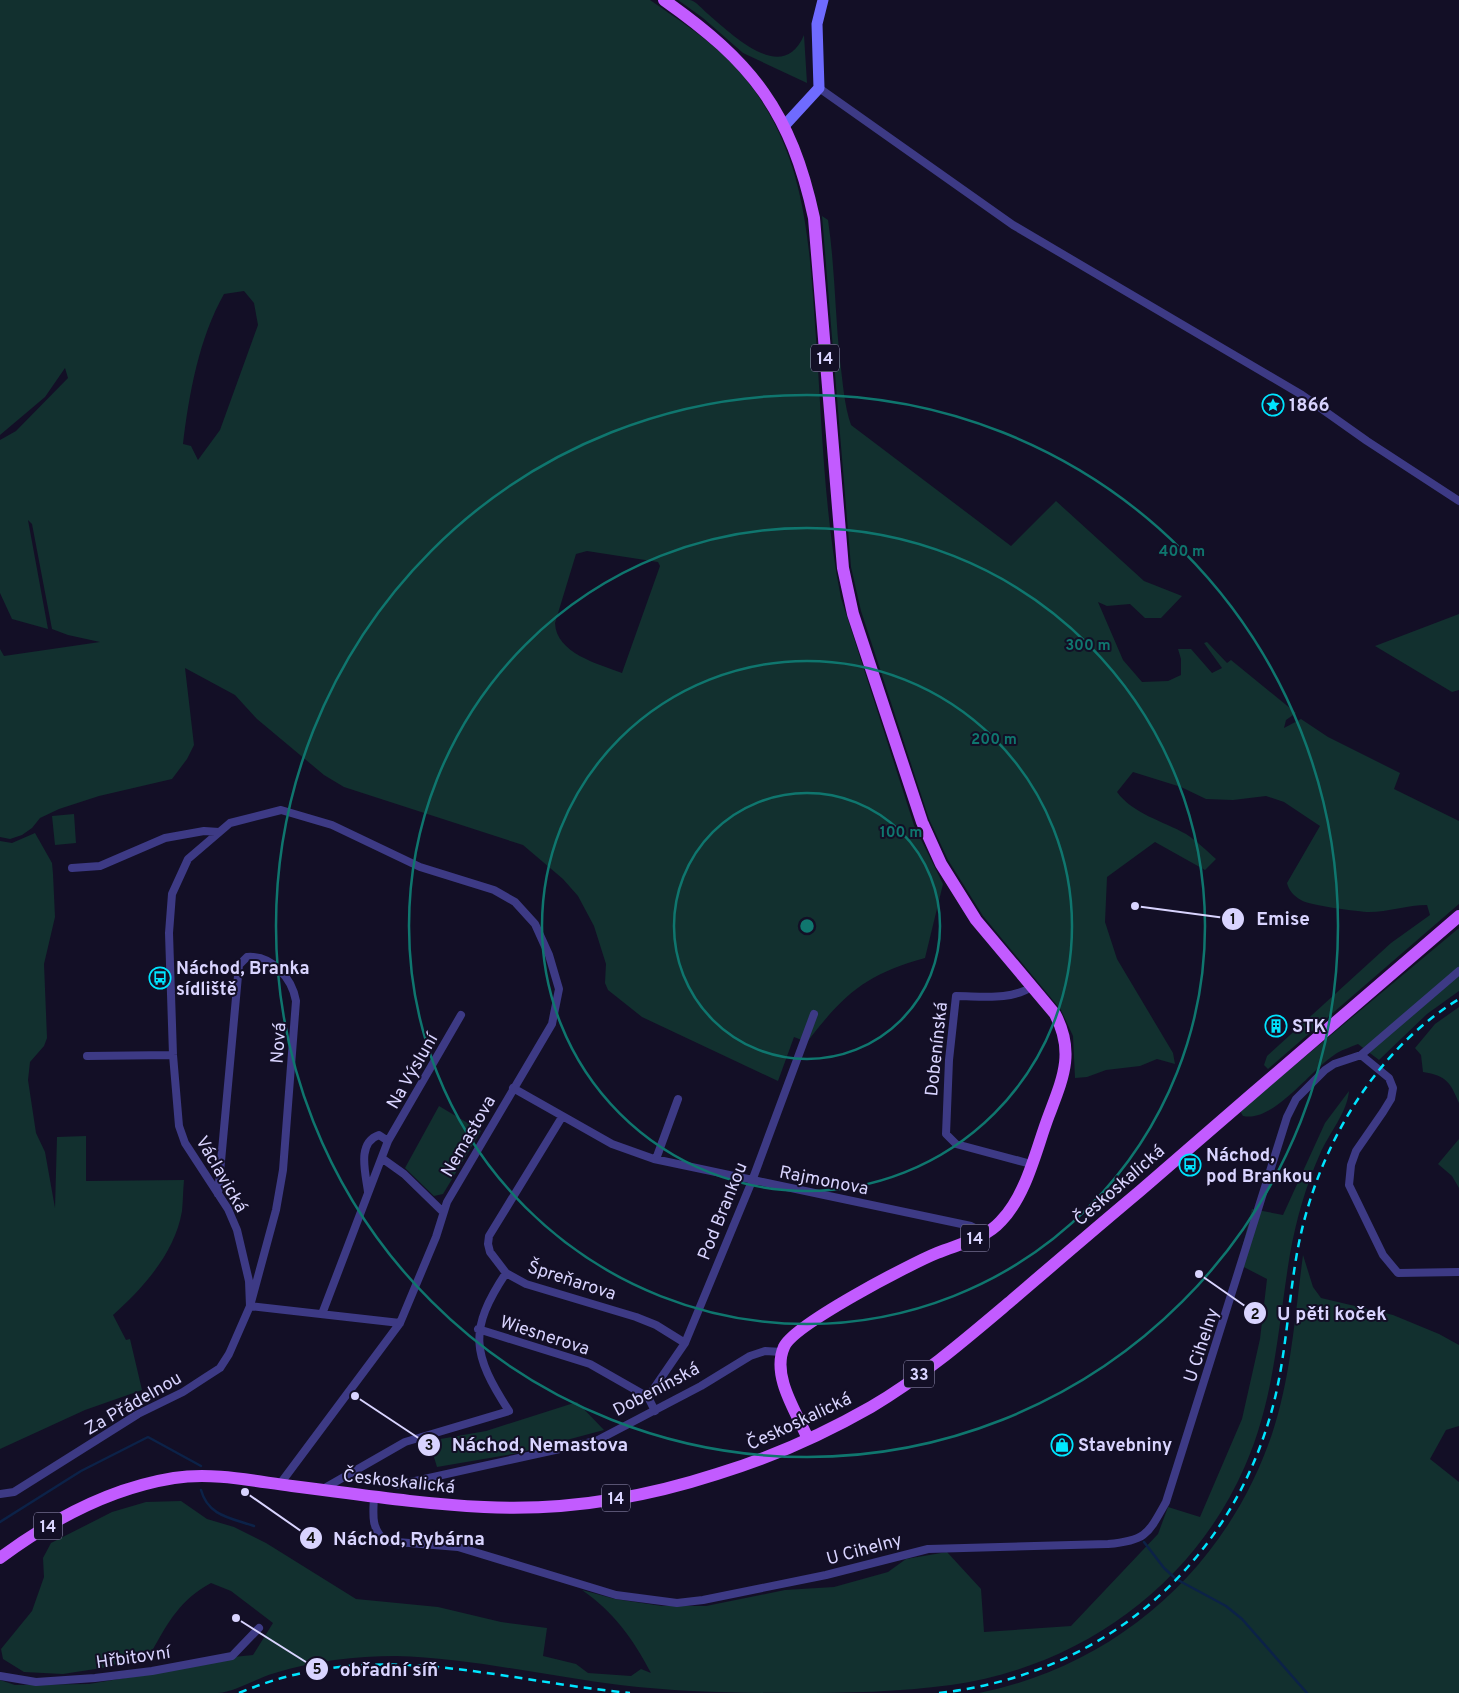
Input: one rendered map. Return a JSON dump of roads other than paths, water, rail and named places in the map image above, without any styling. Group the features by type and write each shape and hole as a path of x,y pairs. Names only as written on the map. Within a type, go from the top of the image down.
{"main road":[{"name":"14","path":"664,0 699,24 738,58 758,83 785,125 801,164 814,218 839,532 843,568 853,614 922,822 933,848 976,920 1055,1014 1061,1026 1067,1048 1063,1077 1031,1164 1017,1198 996,1226 982,1235 911,1266 804,1326 789,1338 782,1352"},
{"name":"Českoskalická","path":"0,1558 62,1518 121,1491 176,1478 209,1476 374,1497 488,1507 559,1505 602,1500 715,1475 808,1439 873,1406 964,1341 1459,916"},
{"path":"782,1352 780,1363 783,1380 808,1439"}],"street":[{"path":"785,125 819,88 818,24 823,0"},
{"path":"819,88 1013,225 1302,395 1367,441 1459,501"},
{"name":"Václavická","path":"250,1306 249,1281 237,1230 218,1194 185,1143 179,1126 173,1055 169,932 172,894 188,859 230,823 281,810 332,825 399,858"},
{"name":"Václavická","path":"72,868 100,866 165,838 204,831 219,832"},
{"name":"Nemastova","path":"280,1484 400,1323 436,1237 443,1212 513,1088 552,1024 557,1008 559,989 550,955 534,924 515,902 494,890 420,868 399,858"},
{"name":"Nová","path":"218,1194 239,965 247,957 258,956 274,966 287,978 293,986 296,1001 283,1170 276,1210 250,1306"},
{"path":"1459,971 1361,1055 1389,1078 1393,1088 1391,1099 1356,1150 1351,1165 1349,1185 1383,1255 1398,1273 1459,1272"},
{"name":"Dobenínská","path":"1031,1164 956,1144 946,1134 949,1060 956,996 1009,996 1024,992 1033,986"},
{"name":"Pod Brankou","path":"648,1397 685,1343 752,1181 814,1014"},
{"name":"Na Výsluní","path":"322,1314 368,1192 383,1159 388,1141 461,1015"},
{"path":"87,1056 173,1055"},
{"name":"U Cihelny","path":"374,1497 373,1524 378,1535 385,1541 458,1547 616,1596 659,1602 703,1600 826,1575 928,1549 1132,1542 1146,1534 1166,1502 1287,1117 1296,1099 1334,1064 1361,1055"},
{"name":"Rajmonova","path":"513,1088 612,1144 656,1159 752,1181 971,1226 977,1228 982,1235"},
{"path":"656,1159 678,1098"},
{"name":"Špreňarova","path":"562,1117 489,1236 490,1252 506,1273 526,1284 636,1317 656,1325 685,1343"},
{"name":"Na Výsluní","path":"368,1192 364,1150 373,1137 379,1135 388,1141"},
{"path":"383,1159 404,1174 443,1212"},
{"path":"478,1329 490,1297 506,1273"},
{"path":"250,1306 400,1323"},
{"name":"Za Přádelnou","path":"0,1494 14,1492 138,1414 183,1392 220,1368 229,1354 250,1306"},
{"name":"Wiesnerova","path":"322,1490 405,1442 509,1411 490,1382 480,1353 478,1329 590,1364 648,1397"},
{"name":"Dobenínská","path":"397,1485 596,1442 655,1411 750,1356 765,1351 782,1352"},
{"path":"648,1397 655,1411"},
{"name":"Hřbitovní","path":"0,1676 36,1682 95,1678 152,1671 232,1656 259,1628"}],"waterway":[{"path":"0,1522 81,1471 148,1437 201,1466"},
{"path":"201,1490 204,1499 215,1511 229,1518 254,1526"},
{"path":"1144,1542 1164,1568 1176,1579 1226,1606 1242,1619 1307,1693"}],"railway":[{"path":"939,1693 998,1682 1054,1663 1105,1636 1151,1603 1192,1562 1226,1516 1253,1464 1273,1406 1284,1349 1297,1253 1318,1179 1333,1143 1352,1109 1374,1077 1399,1047 1428,1021 1459,999"},
{"path":"239,1693 289,1676 338,1667 386,1665 482,1672 630,1693"}],"place":[{"name":"1866","path":"1273,405"},
{"name":"Emise","path":"1135,906"},
{"name":"Náchod, Branka sídliště","path":"160,978"},
{"name":"STK","path":"1276,1026"},
{"name":"Náchod, pod Brankou","path":"1190,1165"},
{"name":"U pěti koček","path":"1199,1274"},
{"name":"Náchod, Nemastova","path":"355,1396"},
{"name":"Stavebniny","path":"1062,1445"},
{"name":"Náchod, Rybárna","path":"245,1492"},
{"name":"obřadní síň","path":"236,1618"}]}
